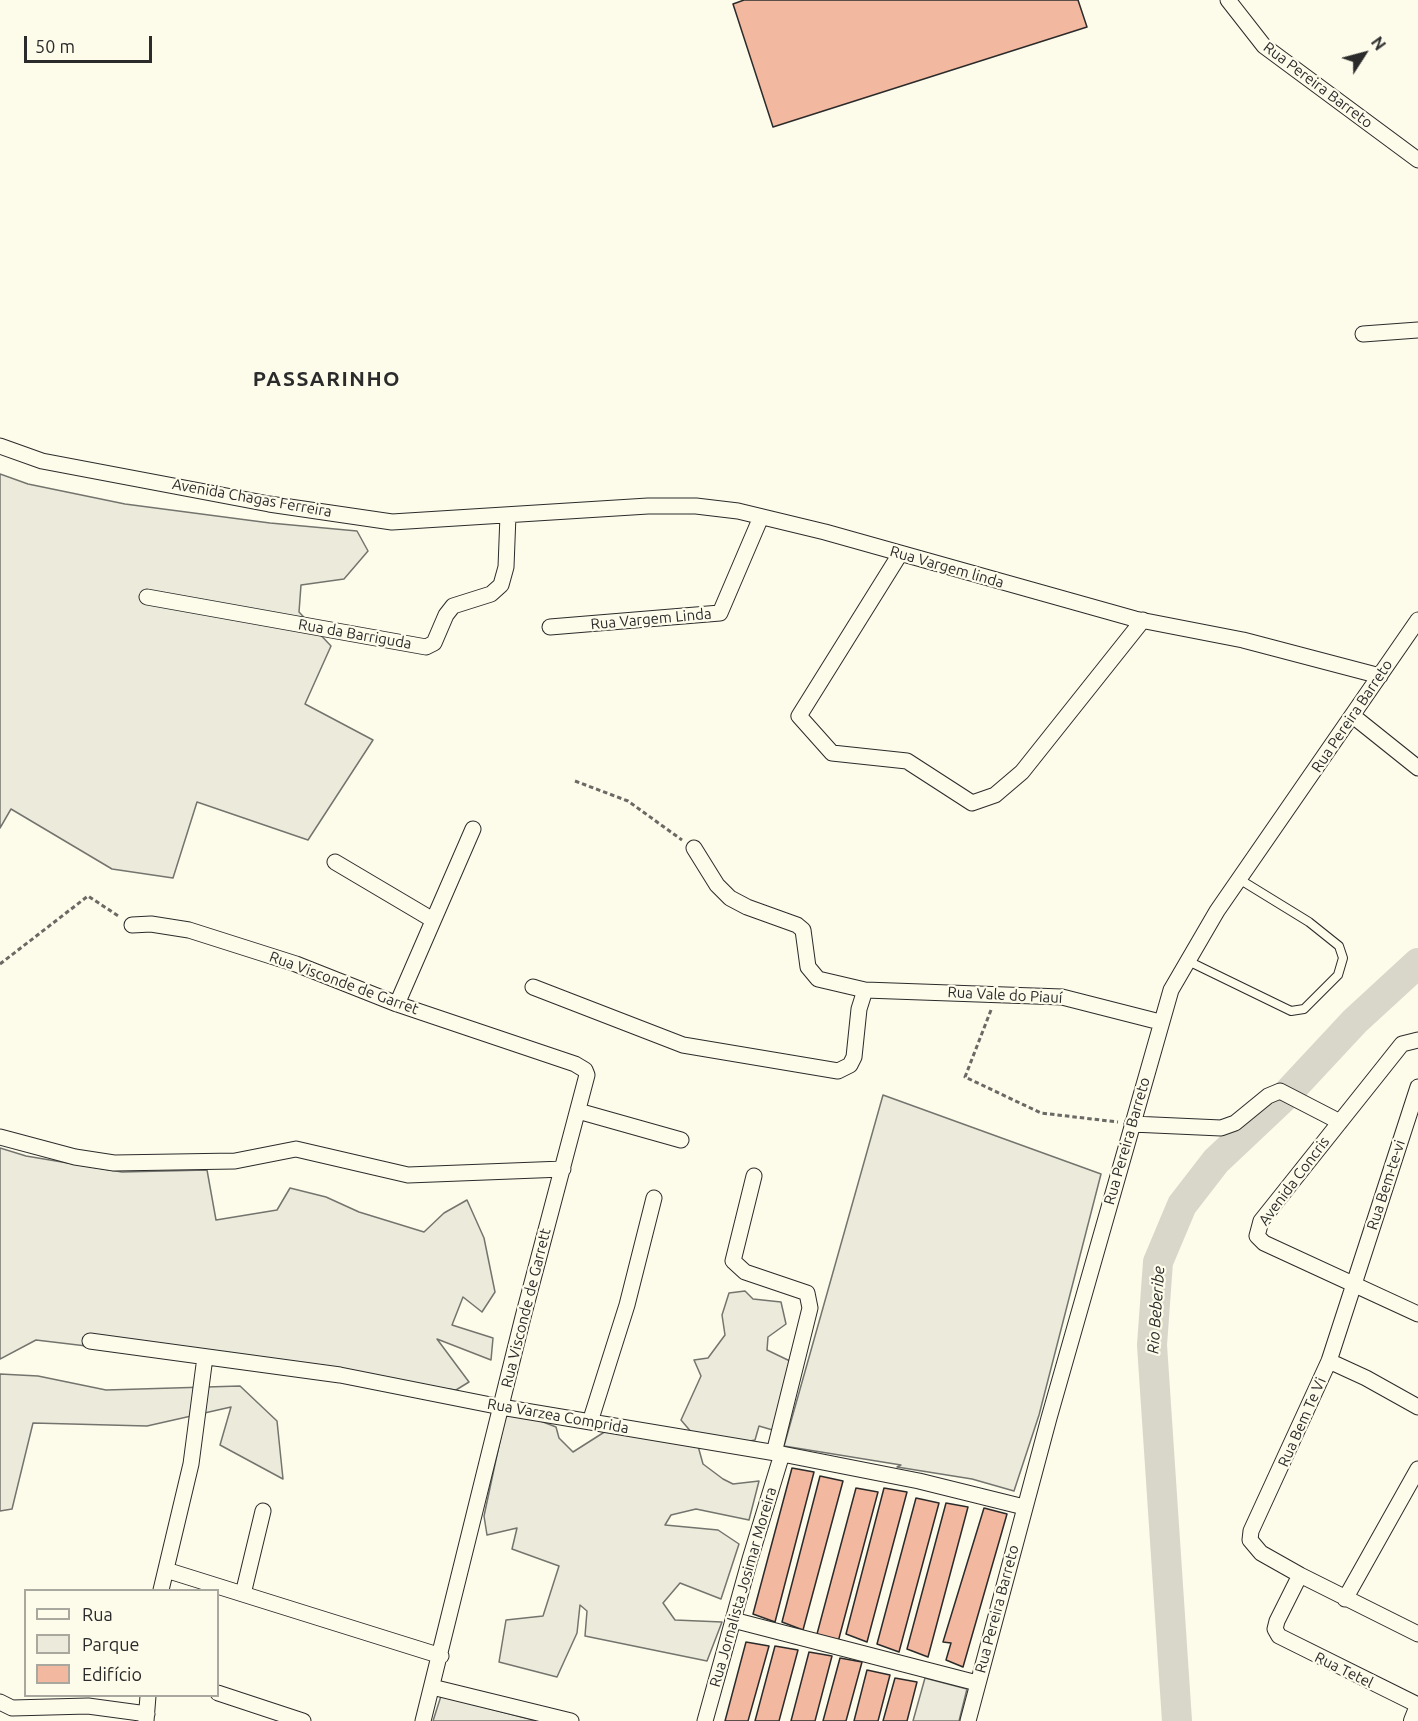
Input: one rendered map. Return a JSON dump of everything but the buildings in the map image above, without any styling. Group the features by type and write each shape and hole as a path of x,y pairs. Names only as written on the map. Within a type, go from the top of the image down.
{"street":[{"name":"Rua Pereira Barreto","path":"1228,0 1264,46 1418,160"},
{"path":"1363,333 1418,330"},
{"name":"Avenida Chagas Ferreira","path":"0,446 42,461 269,504 392,522 508,515"},
{"name":"Rua Vargem linda","path":"508,515 596,508 696,506 761,517 1143,621 1243,640 1380,676"},
{"name":"Rua da Barriguda","path":"147,597 426,646 434,643 446,615 453,606 491,594 501,585 506,567 508,515"},
{"name":"Rua Vargem Linda","path":"550,627 720,613 761,517"},
{"path":"900,554 799,716 832,753 907,761 972,803 995,795 1022,772 1143,621"},
{"name":"Rua Pereira Barreto","path":"968,1721 1024,1507 1160,1022 1172,990 1186,960 1239,879 1418,620"},
{"path":"1353,716 1418,768"},
{"path":"397,1004 473,829"},
{"path":"533,987 683,1044 838,1071 850,1065 854,1057 859,1009 865,990 818,979 808,967 803,930 797,925 747,907 730,898 717,885 694,848"},
{"path":"335,862 433,920"},
{"name":"Rua Visconde de Garret","path":"132,925 151,924 189,930 296,964 397,1004 553,1056"},
{"name":"Rua Vale do Piauí","path":"865,990 1062,997 1160,1022"},
{"name":"Avenida Concris","path":"1418,1040 1402,1044 1261,1221 1257,1236 1264,1243 1418,1314"},
{"name":"Rua Visconde de Garrett","path":"423,1721 587,1075 585,1070 553,1056"},
{"name":"Rua Bem-te-vi","path":"1353,1284 1418,1087"},
{"path":"1132,1124 1221,1128 1235,1123 1268,1096 1284,1091 1340,1122"},
{"path":"578,1111 681,1140"},
{"path":"0,1137 75,1157 114,1163 235,1161 296,1149 408,1175 563,1169"},
{"name":"Rua Jornalista Josimar Moreira","path":"705,1721 778,1454 810,1308 807,1293 797,1287 745,1272 732,1262 754,1176"},
{"path":"590,1422 627,1305 654,1198"},
{"name":"Rua Bem Te Vi","path":"1300,1575 1261,1553 1250,1540 1251,1532 1329,1361 1353,1284"},
{"name":"Rua Varzea Comprida","path":"90,1341 340,1375 501,1407 778,1454 918,1481 1024,1507"},
{"path":"161,1589 190,1464 205,1357"},
{"path":"1329,1361 1418,1407"},
{"path":"1345,1599 1418,1469"},
{"path":"243,1594 263,1511"},
{"path":"166,1570 441,1656"},
{"path":"1300,1575 1418,1634"},
{"name":"Rua Tetel","path":"1300,1575 1275,1629 1279,1636 1295,1646 1418,1705"},
{"path":"733,1620 977,1683"},
{"path":"432,1687 571,1721"},
{"path":"219,1693 303,1721"},
{"path":"0,1702 12,1708 88,1706 146,1718 148,1697"},
{"path":"1414,1721 1418,1711"}],"lane":[{"path":"1186,960 1291,1011 1304,1009 1338,975 1343,958 1339,946 1309,922 1239,879"}],"path":[{"path":"575,781 628,801 694,848"},
{"path":"0,964 88,896 132,925"},
{"path":"997,994 965,1077 1041,1113 1132,1124"}],"green space":[{"path":"0,474 28,484 125,504 270,523 357,531 368,551 344,579 301,585 299,612 331,646 305,704 373,740 308,840 197,802 173,878 112,869 11,809 0,828"},
{"path":"883,1095 1101,1174 1039,1415 1014,1491 972,1479 897,1467 901,1465 784,1446"},
{"path":"0,1148 26,1156 122,1172 207,1170 216,1220 277,1210 290,1188 326,1197 359,1212 424,1232 444,1213 467,1200 484,1238 495,1292 482,1312 463,1297 452,1325 493,1338 491,1360 437,1339 469,1382 456,1390 36,1340 0,1359"},
{"path":"745,1291 753,1299 781,1302 786,1324 768,1337 767,1350 792,1362 776,1431 759,1426 755,1440 729,1445 698,1440 681,1420 701,1376 694,1360 708,1358 725,1335 722,1315 729,1293"},
{"path":"0,1374 38,1376 106,1390 240,1386 277,1421 283,1479 220,1445 231,1407 147,1426 33,1423 12,1509 0,1511"},
{"path":"507,1408 556,1427 559,1438 573,1452 606,1431 698,1446 703,1464 723,1479 733,1484 759,1481 749,1520 696,1509 671,1515 665,1525 718,1530 739,1544 721,1599 680,1583 663,1603 675,1620 722,1622 707,1661 585,1636 587,1611 580,1605 577,1633 557,1677 499,1662 506,1620 543,1616 559,1566 512,1549 517,1528 487,1535 484,1516"},
{"path":"925,1678 967,1689 959,1721 913,1721"},
{"path":"441,1696 537,1721 433,1721"}],"waterway":[{"name":"Rio Beberibe","path":"1177,1721 1152,1345 1158,1262 1182,1205 1216,1161 1286,1095 1355,1021 1418,963"}],"district":[{"name":"PASSARINHO","path":"327,379"}]}
